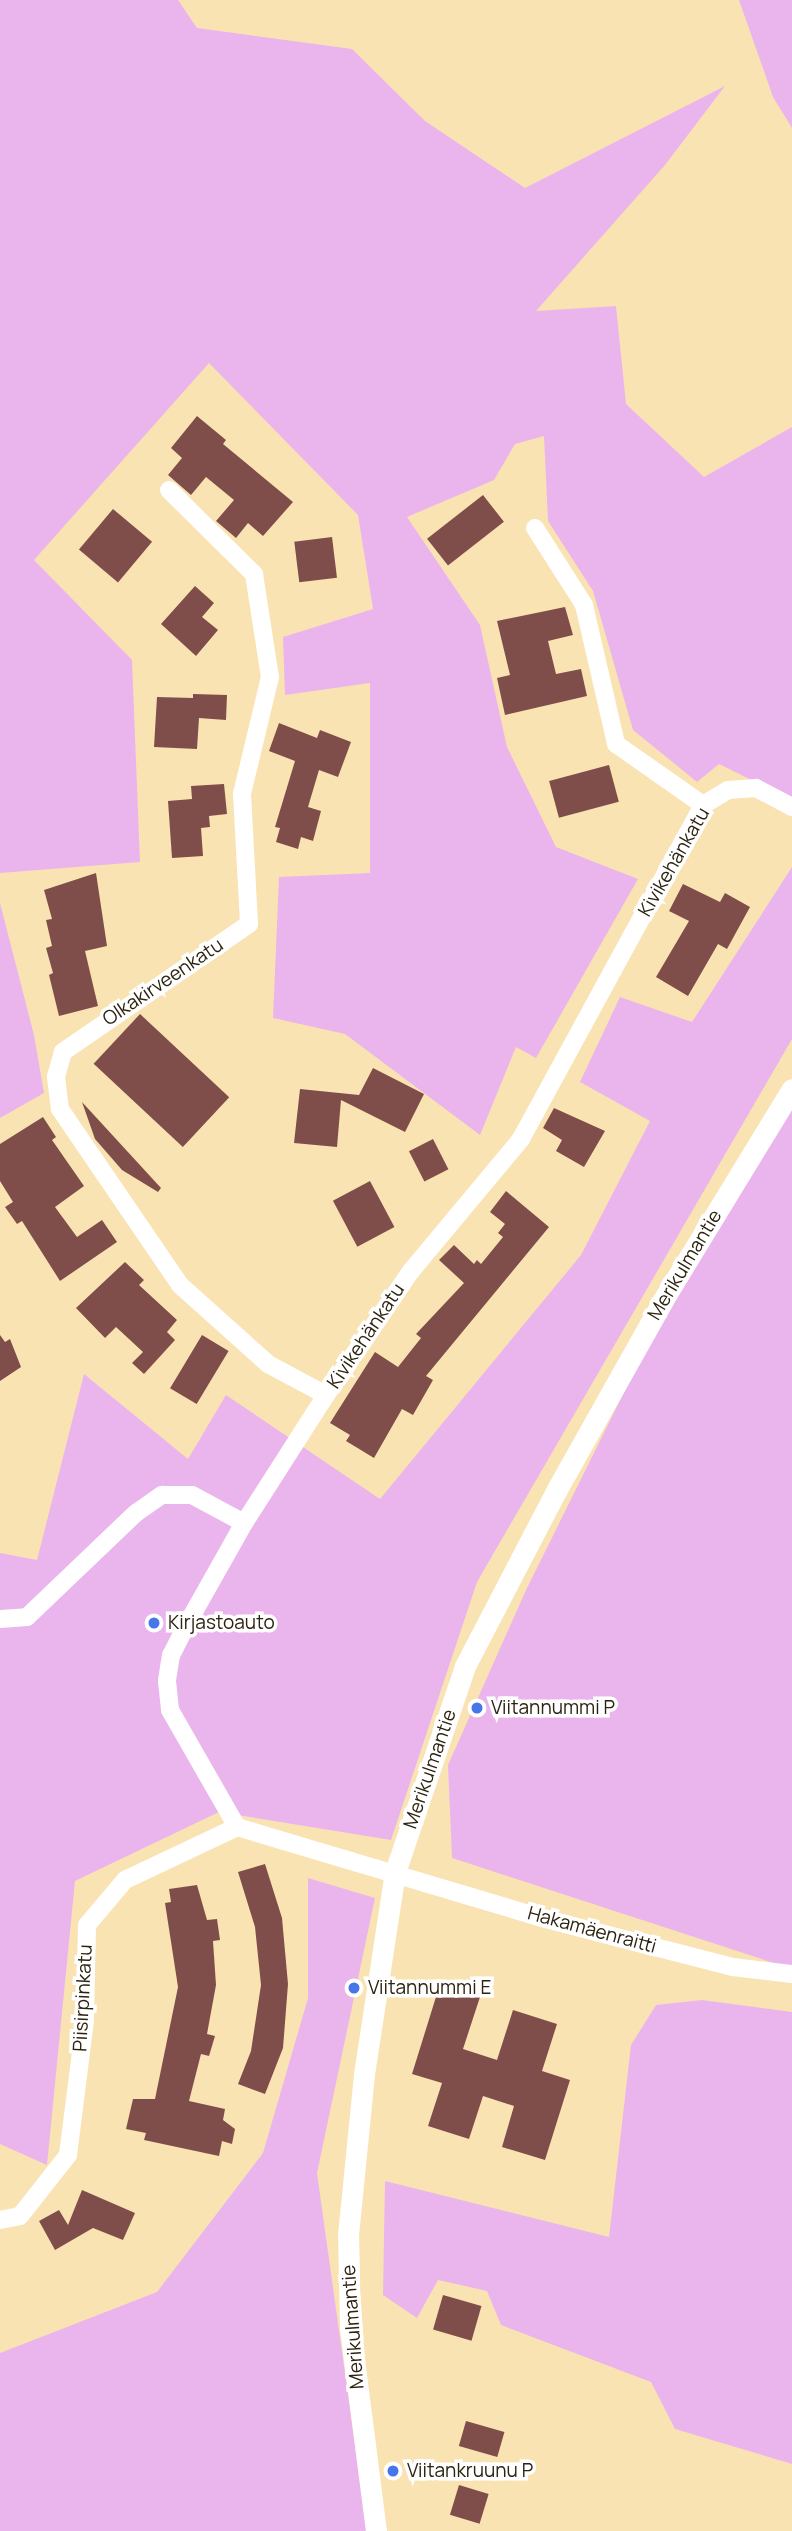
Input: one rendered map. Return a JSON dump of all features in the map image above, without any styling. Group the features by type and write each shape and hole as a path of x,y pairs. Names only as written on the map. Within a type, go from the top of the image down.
{"street":[{"name":"Olkakirveenkatu","path":"169,490 254,574 270,677 242,794 249,924 63,1052 56,1077 60,1110 180,1285 268,1364 326,1395"},
{"path":"535,528 584,605 616,744 703,805"},
{"name":"Kivikehänkatu","path":"237,1826 170,1710 167,1682 171,1655 244,1523 326,1395 411,1271 521,1139 703,805 728,790 756,788 792,807"},
{"name":"Merikulmantie","path":"376,2531 350,2327 348,2235 363,2074 395,1872 465,1666 556,1491 663,1300 792,1089"},
{"path":"0,1619 27,1616 136,1513 162,1494 192,1495 244,1523"},
{"path":"237,1826 395,1872"},
{"name":"Piisirpinkatu","path":"0,2220 20,2216 68,2155 85,2020 87,1925 125,1880 237,1826"},
{"name":"Hakamäenraitti","path":"395,1872 474,1899 707,1961 792,1975"}],"shaded area":[{"path":"0,0 178,0 197,28 352,49 425,121 525,188 725,86 665,165 536,311 616,306 626,404 704,477 792,427 792,800 719,764 697,782 633,730 593,591 548,521 544,436 515,444 494,480 407,517 480,625 507,747 556,847 638,879 536,1058 516,1047 480,1135 345,1034 273,1018 279,877 370,873 370,683 285,695 283,637 373,609 358,515 209,363 34,560 132,660 140,862 0,873"},
{"path":"739,0 792,0 792,128 773,97"},
{"path":"792,867 792,1039 477,1582 391,1840 219,1812 75,1881 47,2165 0,2144 0,1553 37,1560 84,1374 188,1459 226,1395 380,1499 581,1255 650,1121 580,1082 620,997 692,1022"},
{"path":"0,903 34,1035 44,1093 0,1118"},
{"path":"792,1106 792,1969 452,1858 448,1765 527,1588 640,1360"},
{"path":"308,1878 375,1898 317,2173 367,2531 0,2531 0,2353 157,2292 263,2153 308,1998"},
{"path":"702,2000 792,2012 792,2464 675,2429 651,2382 501,2325 487,2291 438,2280 417,2318 383,2295 385,2181 609,2237 631,2045 656,2005"}],"building":[{"path":"197,416 226,440 223,444 293,502 263,536 248,523 236,538 216,521 234,500 206,477 191,495 168,475 182,458 171,448"},
{"path":"483,495 504,522 448,566 427,539"},
{"path":"113,509 152,542 118,582 79,550"},
{"path":"332,537 337,578 299,582 294,542"},
{"path":"195,586 214,603 202,617 218,630 196,656 161,624"},
{"path":"565,607 573,635 548,641 556,674 581,669 587,696 505,715 497,678 510,675 497,621"},
{"path":"193,694 227,695 226,720 199,718 197,749 154,747 157,697 193,698"},
{"path":"279,723 317,738 320,730 351,742 338,777 319,770 308,807 321,811 313,841 301,837 298,849 276,842 280,828 275,827 295,761 269,751"},
{"path":"609,765 619,802 559,818 549,781"},
{"path":"224,784 227,814 209,816 210,827 201,828 203,856 172,858 168,801 192,799 191,786"},
{"path":"96,873 107,946 85,951 98,1006 59,1016 49,975 53,973 46,948 52,946 46,920 52,919 44,890"},
{"path":"683,884 720,902 725,893 750,907 727,949 718,944 688,996 656,977 689,921 669,911"},
{"path":"140,1014 229,1097 183,1147 94,1064"},
{"path":"373,1068 424,1094 405,1132 341,1100 337,1147 294,1143 300,1089 359,1095"},
{"path":"82,1102 161,1188 158,1192 122,1170 95,1139"},
{"path":"554,1108 605,1131 584,1167 556,1151 562,1140 543,1128"},
{"path":"43,1117 56,1137 52,1140 84,1186 55,1207 77,1237 102,1220 117,1242 60,1281 22,1221 17,1224 5,1207 13,1202 0,1181 0,1144"},
{"path":"433,1139 448,1169 424,1182 409,1151"},
{"path":"370,1181 394,1227 357,1247 333,1201"},
{"path":"506,1191 549,1227 426,1376 433,1380 413,1415 402,1409 374,1458 346,1441 350,1435 330,1423 375,1352 398,1367 421,1338 416,1334 464,1283 439,1260 454,1245 474,1264 477,1260 481,1264 503,1237 498,1233 505,1224 490,1212"},
{"path":"125,1262 144,1280 139,1285 177,1320 167,1332 175,1340 144,1374 132,1363 143,1352 116,1327 105,1338 76,1308"},
{"path":"0,1335 5,1342 10,1339 21,1367 0,1381"},
{"path":"202,1335 229,1351 197,1404 170,1388"},
{"path":"265,1864 282,1918 288,1984 283,2048 265,2094 238,2084 251,2051 261,1985 255,1927 238,1872"},
{"path":"197,1885 207,1920 217,1919 220,1940 213,1941 216,1985 207,2034 215,2036 209,2056 201,2054 189,2101 225,2109 223,2120 235,2129 232,2144 222,2141 219,2156 144,2140 146,2133 126,2129 133,2099 155,2099 178,1987 165,1903 171,1902 169,1889"},
{"path":"440,1984 480,1997 463,2049 497,2060 513,2010 557,2024 542,2071 570,2080 545,2160 502,2147 514,2106 483,2096 469,2139 428,2126 442,2083 412,2074"},
{"path":"82,2190 135,2213 123,2240 93,2228 55,2250 39,2221 59,2210 68,2225"},
{"path":"443,2295 481,2306 472,2341 433,2330"},
{"path":"466,2421 504,2432 497,2457 459,2446"},
{"path":"459,2485 489,2494 480,2524 450,2515"}],"place":[{"name":"Kirjastoauto","path":"154,1623"},
{"name":"Viitannummi P","path":"477,1708"},
{"name":"Viitannummi E","path":"354,1988"},
{"name":"Viitankruunu P","path":"393,2471"}]}
